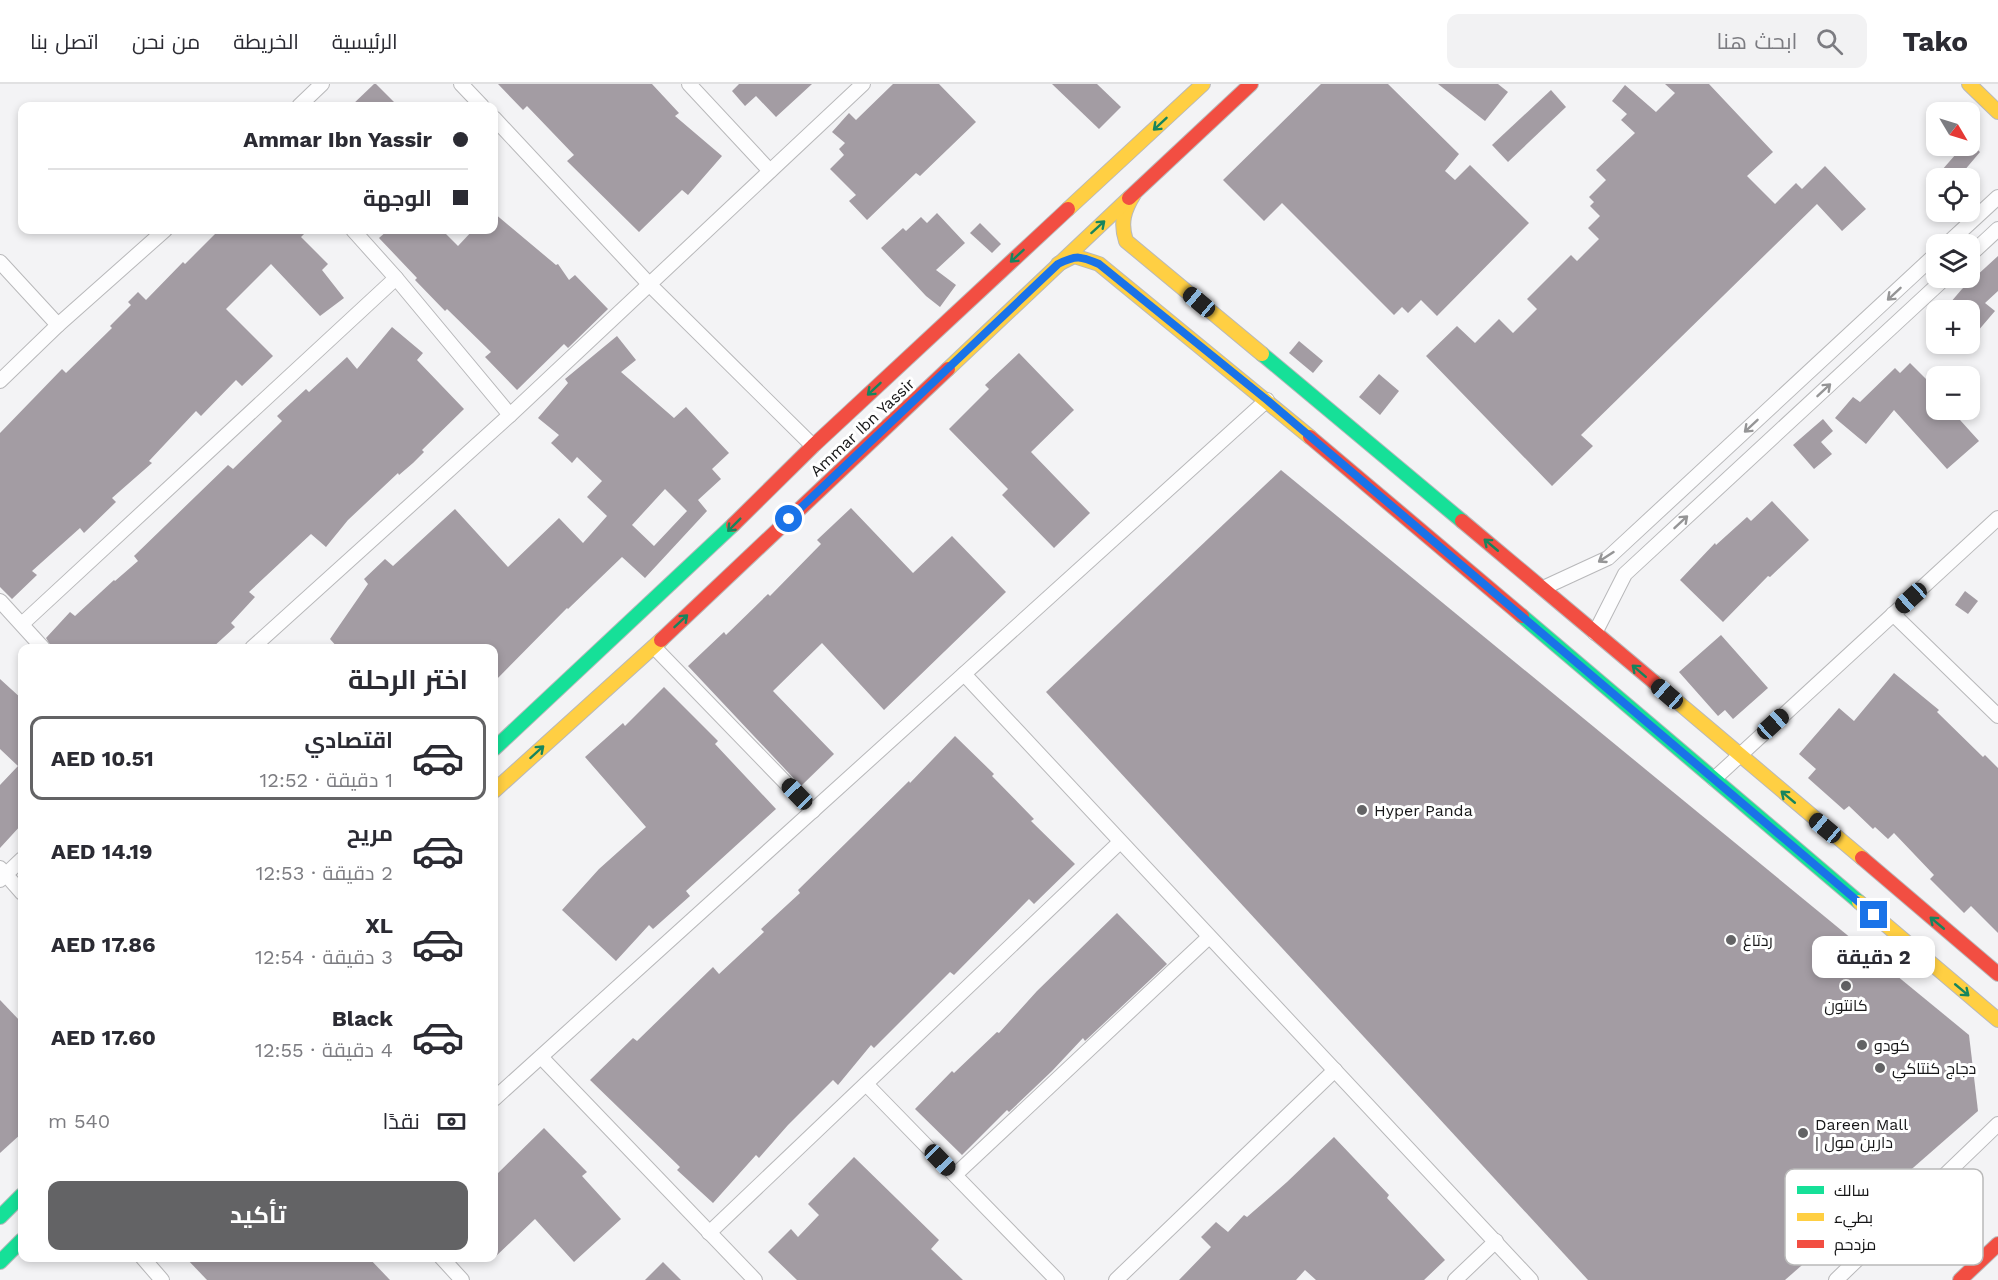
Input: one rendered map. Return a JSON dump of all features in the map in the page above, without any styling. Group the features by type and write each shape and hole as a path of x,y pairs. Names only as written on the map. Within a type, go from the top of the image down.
{"street":[{"path":"303,102 322,84"},
{"path":"461,84 478,102"},
{"path":"688,84 770,171"},
{"path":"256,644 510,415 862,84"},
{"name":"Ammar Ibn Yassir","path":"498,745 726,533 813,446 1203,84"},
{"path":"1204,128 1236,84"},
{"name":"Ammar Ibn Yassir","path":"498,787 654,647 1251,84"},
{"path":"1969,84 1998,112"},
{"path":"498,122 650,284 813,446"},
{"path":"1134,194 1126,206 1122,220 1122,232 1126,241 1543,588 1738,756 1998,974"},
{"path":"1958,234 1998,197"},
{"path":"1980,246 1998,229"},
{"path":"0,381 58,325 160,234"},
{"path":"357,234 510,415"},
{"path":"1058,264 1074,256 1099,264 1267,400 1998,1020"},
{"path":"0,262 58,325"},
{"path":"1543,588 1608,558 1926,263"},
{"path":"22,624 396,278"},
{"path":"1595,633 1625,574 1934,288"},
{"path":"498,1095 1267,400"},
{"path":"1714,779 1998,518"},
{"path":"0,601 40,644"},
{"path":"1893,614 1998,716"},
{"path":"654,647 813,810"},
{"path":"964,674 1532,1280"},
{"path":"709,1233 1120,842"},
{"path":"18,862 2,874 18,889"},
{"path":"955,1175 1209,936"},
{"path":"541,1057 755,1280"},
{"path":"1116,1280 1335,1070"},
{"path":"866,1084 1058,1280"},
{"path":"1951,1169 1998,1124"},
{"path":"0,1217 18,1199"},
{"path":"1455,1280 1496,1241"},
{"path":"0,1262 18,1244"},
{"path":"1983,1258 1998,1244"},
{"path":"146,1262 162,1280"},
{"path":"446,1262 462,1280"},
{"path":"1836,1280 1852,1265"},
{"path":"1960,1280 1976,1265"}],"building":[{"path":"376,84 394,102 355,102"},
{"path":"498,84 652,84 679,113 675,116 722,156 688,195 682,190 639,232 567,161 574,155 527,106 523,110"},
{"path":"739,84 812,84 776,117 756,96 745,106 732,91"},
{"path":"893,84 939,84 976,122 920,176 916,173 867,220 849,201 856,195 830,169 844,155 839,149 845,143 832,132 849,113 856,120"},
{"path":"1052,84 1097,84 1121,107 1099,129"},
{"path":"1321,84 1388,84 1459,154 1445,171 1455,180 1470,165 1529,223 1437,316 1421,300 1408,313 1402,307 1394,315 1282,203 1264,221 1223,180"},
{"path":"1438,84 1498,84 1508,92 1485,121"},
{"path":"1665,84 1709,84 1773,152 1747,176 1775,204 1796,183 1802,189 1825,166 1866,209 1842,231 1817,204 1581,435 1593,446 1552,486 1426,356 1457,326 1475,343 1499,319 1513,333 1537,309 1527,299 1571,255 1577,261 1599,239 1588,228 1600,216 1590,206 1594,202 1589,197 1606,180 1596,170 1635,133 1621,120 1627,114 1612,101 1625,85 1656,112 1675,93"},
{"path":"1551,90 1566,107 1508,162 1492,145"},
{"path":"1954,156 1977,156 1966,168 1944,168"},
{"path":"937,213 965,243 936,270 956,285 940,307 926,296 881,248 903,228 906,231 921,217 927,223"},
{"path":"498,216 556,265 558,264 569,280 575,275 608,309 568,348 564,344 517,390 485,357 491,352 447,309 445,311 379,238 384,234 446,234 458,246 469,234 498,234"},
{"path":"980,223 1001,244 992,253 970,233"},
{"path":"215,234 304,234 301,237 328,264 322,270 344,298 320,316 271,264 226,309 273,356 242,386 236,380 201,416 196,411 149,461 152,463 112,498 116,502 84,533 80,528 32,571 37,575 12,599 0,587 0,433 62,369 66,373 112,328 110,326 131,305 128,302 138,292 146,300 183,262 185,264"},
{"path":"1998,256 1998,291 1985,303 1995,311 1980,328 1980,300 1953,300 1963,288 1980,288 1980,272"},
{"path":"392,327 423,353 417,360 464,409 422,450 424,452 413,463 399,475 398,473 348,520 326,547 311,534 249,592 255,597 231,623 235,627 216,644 50,644 46,638 70,612 75,616 138,561 134,556 228,465 233,469 282,421 277,416 306,389 309,392 347,357 357,369"},
{"path":"617,336 636,360 621,372 674,418 686,407 729,453 712,469 721,479 698,500 707,511 645,578 622,557 567,608 498,678 498,644 334,644 330,639 368,584 364,579 385,559 393,566 455,509 508,567 559,518 583,543 607,516 587,497 602,481 577,457 572,463 551,443 559,435 538,418 568,383 565,379","holes":["665,489 687,511 654,546 632,525"]},
{"path":"1299,341 1323,361 1313,373 1289,353"},
{"path":"1019,353 1074,410 1031,452 1090,513 1054,548 1002,495 1008,489 949,429 989,389 985,385"},
{"path":"1910,363 1926,379 1926,420 1960,420 1979,441 1947,469 1894,410 1866,444 1835,418 1853,397 1860,402 1895,368 1900,373"},
{"path":"1379,374 1399,391 1380,415 1359,397"},
{"path":"1823,419 1833,431 1821,442 1832,454 1814,469 1793,445"},
{"path":"1281,470 1969,1035 1978,1111 1912,1169 1785,1169 1785,1265 1802,1265 1785,1280 1588,1280 1046,692"},
{"path":"1772,501 1809,540 1770,577 1768,576 1723,622 1680,580 1715,543 1716,545 1747,517 1751,521"},
{"path":"851,508 913,573 952,536 1006,592 884,710 822,643 773,691 834,754 801,786 688,666 724,632 726,635 768,594 770,596 821,544 817,540"},
{"path":"1965,591 1978,601 1968,614 1955,605"},
{"path":"1721,635 1768,688 1733,719 1725,710 1718,716 1679,672"},
{"path":"1894,673 1939,710 1937,712 1983,757 1985,755 1998,768 1998,933 1971,906 1964,913 1930,879 1934,875 1894,833 1888,839 1875,827 1873,829 1849,806 1844,810 1808,778 1816,769 1799,754 1839,708 1854,721"},
{"path":"0,679 18,695 18,766 0,749"},
{"path":"664,687 718,741 715,744 776,809 686,891 690,896 653,929 649,925 616,961 562,910 599,869 646,827 585,757 623,723 625,726"},
{"path":"955,736 994,774 992,776 1034,819 1031,821 1075,864 1034,904 1029,899 954,975 950,972 874,1048 871,1045 838,1085 833,1080 759,1158 756,1155 713,1203 677,1170 680,1167 590,1080 633,1038 637,1041 713,967 719,974 764,932 761,929 800,893 798,890 909,781 910,783"},
{"path":"18,766 18,828 0,848 0,785"},
{"path":"1117,913 1167,964 1085,1041 1083,1038 1052,1071 1009,1112 1007,1110 962,1155 915,1109 952,1071 954,1073 997,1032 999,1033 1037,991"},
{"path":"0,1000 18,1019 18,1137 0,1153"},
{"path":"544,1128 587,1172 582,1176 621,1219 574,1262 535,1219 498,1254 498,1173"},
{"path":"1334,1137 1389,1195 1387,1198 1445,1260 1424,1280 1316,1280 1305,1270 1296,1280 1179,1280 1211,1247 1201,1237 1216,1222 1228,1232 1244,1215 1247,1217 1287,1182"},
{"path":"854,1157 939,1240 931,1249 963,1280 797,1280 768,1252 791,1229 798,1237 819,1215 808,1204"},
{"path":"190,1262 373,1262 390,1280 207,1280"},
{"path":"663,1262 681,1280 645,1280"}],"traffic: fast":[{"path":"1262,354 1462,521"},
{"path":"498,745 733,525"},
{"path":"1522,616 1859,902"},
{"path":"0,1217 18,1199"},
{"path":"0,1262 18,1244"}],"traffic: slow":[{"path":"1068,209 1203,84"},
{"path":"1969,84 1998,112"},
{"path":"1134,194 1124,217 1123,228 1126,241 1262,354"},
{"path":"948,369 1129,198"},
{"path":"1058,264 1074,256 1099,264 1310,437"},
{"path":"498,787 661,640"},
{"path":"1654,682 1862,858"},
{"path":"1859,902 1998,1020"}],"traffic: jam":[{"path":"1129,198 1251,84"},
{"path":"733,525 813,446 1068,209"},
{"path":"661,640 948,369"},
{"path":"1310,437 1522,616"},
{"path":"1462,521 1654,682"},
{"path":"1862,858 1998,974"},
{"path":"1983,1258 1998,1244"},
{"path":"1960,1280 1976,1265"}],"place":[{"name":"Hyper Panda","path":"1362,810"},
{"name":"ردتاغ","path":"1731,940"},
{"name":"كانتون","path":"1846,986"},
{"name":"كودو","path":"1862,1045"},
{"name":"دجاج كنتاكي","path":"1880,1068"},
{"name":"Dareen Mall | دارين مول","path":"1803,1133"}],"route":[{"path":"789,519 1058,264 1074,256 1086,259 1099,264 1267,400 1874,915"}]}
